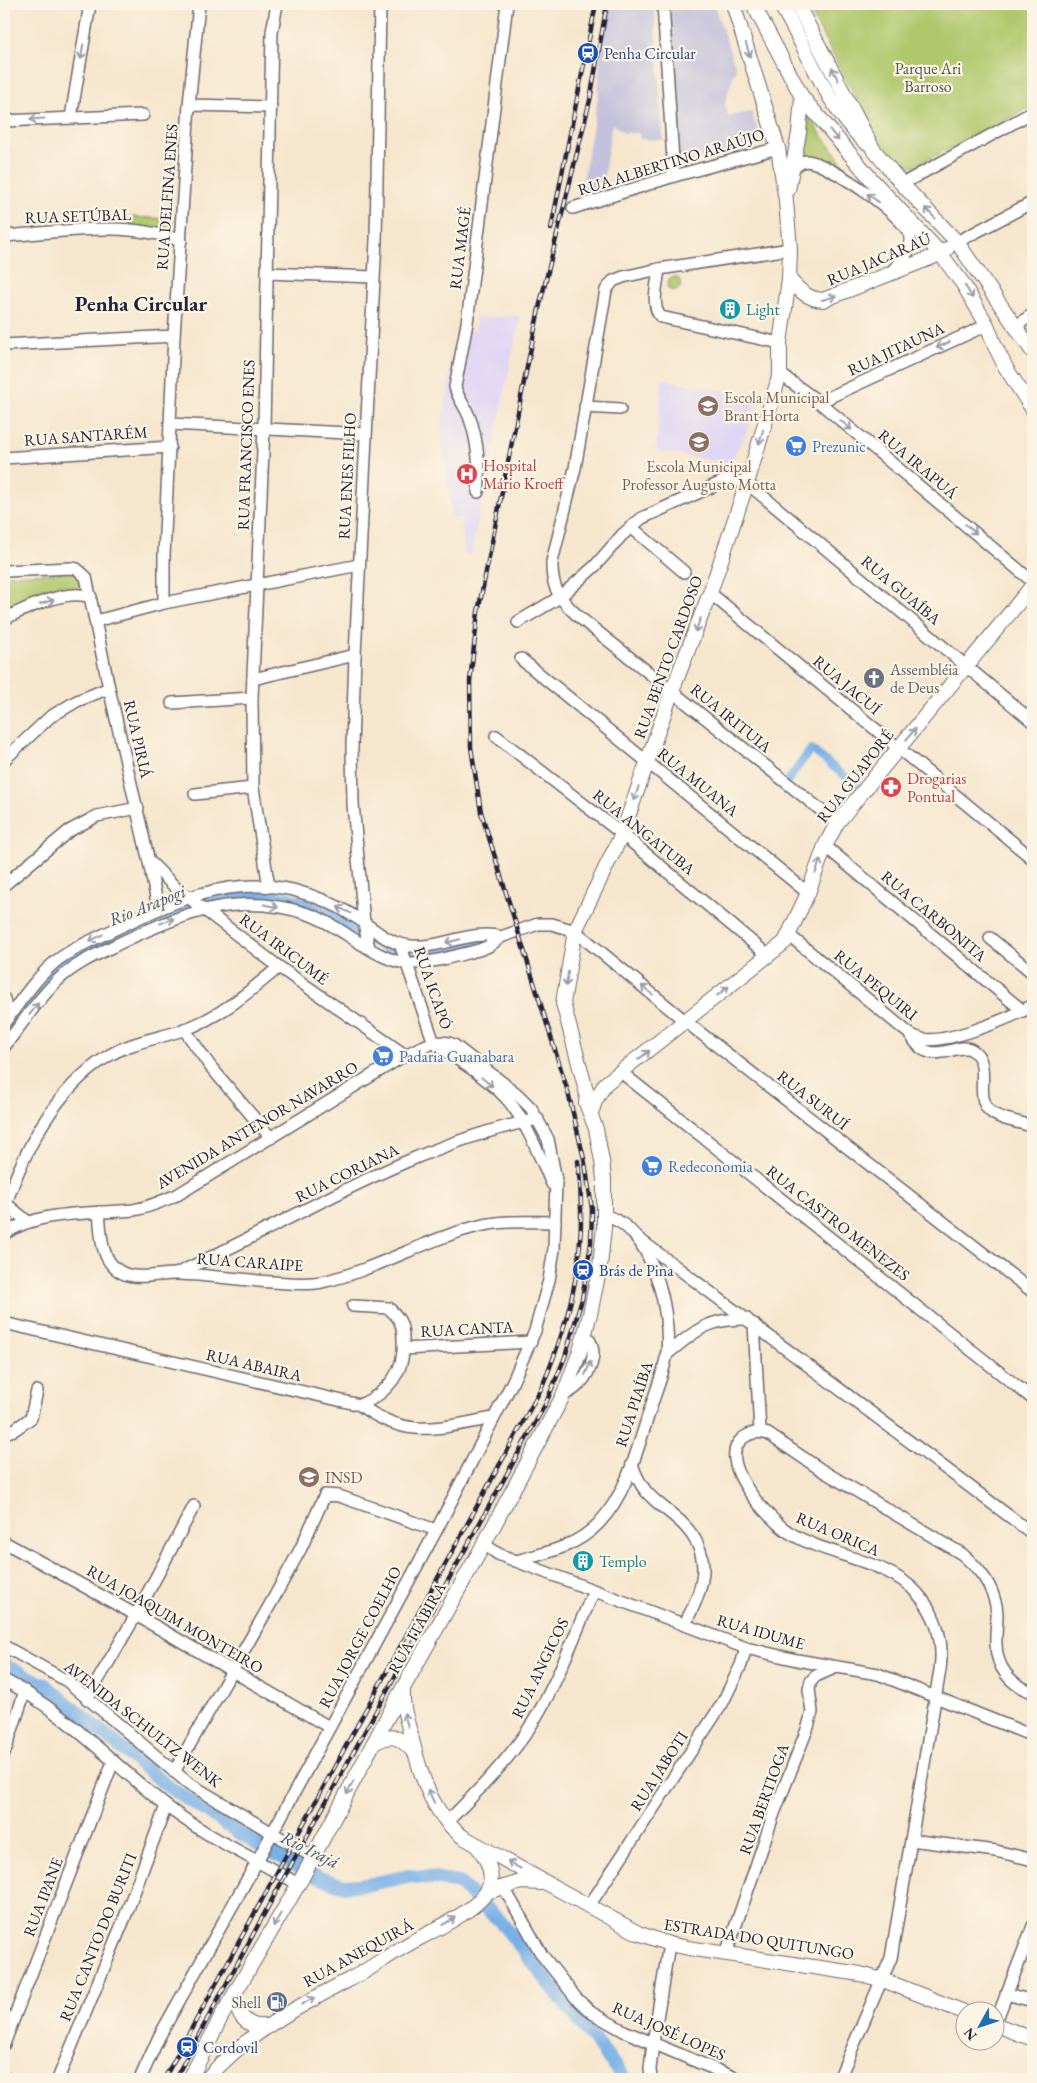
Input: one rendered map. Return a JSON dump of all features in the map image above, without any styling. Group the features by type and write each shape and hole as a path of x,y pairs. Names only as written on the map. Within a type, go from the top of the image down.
{"main road":[{"path":"753,4 802,97 872,180 940,253 963,284 987,324 1006,368 1033,410"},
{"path":"781,4 832,103 902,184 957,242 1033,352"},
{"path":"797,4 873,149"},
{"path":"734,5 778,148 786,201"},
{"path":"786,201 799,133 802,97"},
{"name":"RUA BENTO CARDOSO","path":"591,1114 586,1104 587,1094 563,1003 575,931 622,834 672,691 710,593 747,484 780,374 780,343 789,279 790,249 786,201"},
{"name":"RUA JACARAÚ","path":"789,279 801,292 813,299 823,300 940,253 957,242"},
{"name":"RUA GUAPORÉ","path":"591,1114 595,1101 605,1084 622,1073 769,956 790,936 825,846 837,824 1033,584"},
{"path":"584,1081 592,1086 605,1084"},
{"name":"RUA ITABIRA","path":"190,2079 221,2017 312,1860 403,1688 484,1544 564,1394 584,1334 600,1266 605,1216 602,1161 591,1114"},
{"name":"ESTRADA DO QUITUNGO","path":"403,1688 404,1715 422,1777 435,1805 447,1822 463,1837 475,1844 638,1933 669,1944 836,1969 883,1980 954,2008"},
{"path":"373,1744 381,1739 390,1737 405,1742 414,1752"},
{"path":"475,1844 482,1852 490,1868 490,1883 481,1897"},
{"name":"ESTRADA DO QUITUNGO","path":"481,1897 503,1886 530,1882 553,1887"},
{"name":"RUA ANEQUIRÁ","path":"210,2078 266,2026 451,1920 481,1897"},
{"path":"236,1993 236,2007 244,2020 251,2026 266,2026"},
{"path":"1004,2028 1033,2039"}],"street":[{"path":"71,117 90,4"},
{"name":"RUA DELFINA ENES","path":"164,603 164,556 174,336 182,241 189,105 199,4"},
{"name":"RUA FRANCISCO ENES","path":"269,887 253,788 252,698 264,428 272,32 277,4"},
{"name":"RUA ENES FILHO","path":"366,935 353,804 355,655 373,277 380,4"},
{"name":"RUA MAGÉ","path":"478,492 479,473 470,418 457,396 455,387 467,323 507,4"},
{"path":"663,4 674,176"},
{"path":"189,105 271,107"},
{"path":"902,184 1033,112"},
{"path":"4,121 142,115"},
{"name":"RUA ALBERTINO ARAÚJO","path":"573,208 674,176 778,148"},
{"path":"792,171 797,164 806,161 820,165 860,189 907,226 911,243 907,254 888,275"},
{"path":"957,242 1033,202"},
{"name":"RUA SETÚBAL","path":"4,236 124,229 162,234 182,241"},
{"path":"560,597 551,577 552,562 574,468 606,290 613,281 623,277 659,269 790,249"},
{"path":"659,269 656,305 657,312 662,317 780,343"},
{"path":"267,273 373,277"},
{"path":"1016,326 1033,314"},
{"name":"RUA JITAUNA","path":"819,402 987,324"},
{"path":"4,345 174,336"},
{"name":"RUA IRAPUÁ","path":"780,374 819,402 1033,584"},
{"path":"585,407 620,409"},
{"path":"170,424 366,434"},
{"name":"RUA SANTARÉM","path":"4,458 170,447"},
{"path":"518,622 560,597 595,566 631,527 654,511 729,479 747,484"},
{"name":"RUA GUAÍBA","path":"747,484 1033,722"},
{"path":"631,527 684,572"},
{"path":"96,622 164,603 359,565"},
{"name":"RUA PIRIÁ","path":"4,571 71,568 77,569 86,577 92,597 109,688 138,808 158,908"},
{"name":"RUA JACUÍ","path":"710,593 1033,859"},
{"path":"4,620 38,604 69,595 81,594 92,597"},
{"name":"RUA IRITUIA","path":"560,597 579,618 837,824"},
{"path":"253,679 355,655"},
{"name":"RUA MUANA","path":"521,659 808,893"},
{"path":"4,760 50,717 78,701 109,688"},
{"path":"172,704 252,698"},
{"name":"RUA ANGATUBA","path":"496,736 622,834 769,956"},
{"path":"195,794 253,788"},
{"path":"4,885 68,831 97,816 138,808"},
{"name":"RUA CARBONITA","path":"825,846 1023,1011"},
{"name":"RUA IRICUMÉ","path":"149,862 160,874 278,967 405,1055"},
{"path":"4,1047 57,981 81,962 162,922 220,888 269,887 292,890 310,896 351,914 382,956 403,954 419,947 488,934 501,937"},
{"path":"6,1020 45,971 66,954 158,908 196,903 262,904 308,914 336,926 366,935 385,938 403,954 419,963 479,950 489,946 501,937 538,924 552,924 575,931"},
{"name":"RUA SURUÍ","path":"575,931 685,1021 1033,1292"},
{"name":"RUA PEQUIRI","path":"790,936 911,1035 922,1039 953,1036 1023,1011 1033,1005"},
{"path":"990,938 1033,973"},
{"name":"RUA ICAPÓ","path":"403,954 434,1043"},
{"path":"7,1232 10,1220 5,1203 19,1165 55,1105 80,1078 106,1057 140,1040 184,1030 215,1015 237,1002 278,967"},
{"path":"4,1000 6,1020"},
{"path":"184,1030 210,1066 271,1138"},
{"path":"911,1035 919,1047 927,1051 945,1053 969,1049 974,1051 980,1059 983,1098 989,1111 1003,1118 1033,1127"},
{"path":"434,1043 448,1042 461,1050 517,1094 538,1119 548,1139 553,1161 556,1192"},
{"path":"434,1043 502,1094 514,1108 556,1192"},
{"name":"AVENIDA ANTENOR NAVARRO","path":"7,1232 28,1222 143,1208 177,1195 405,1055 434,1043"},
{"name":"RUA CASTRO MENEZES","path":"622,1073 1033,1399"},
{"name":"RUA CORIANA","path":"176,1274 405,1162 461,1140 538,1119"},
{"name":"RUA JORGE COELHO","path":"140,2079 159,2037 258,1859 436,1530 531,1342 550,1280 554,1249 556,1192"},
{"path":"5,1203 28,1222"},
{"name":"RUA CARAIPE","path":"99,1212 107,1259 114,1268 124,1274 135,1276 176,1274 297,1283 320,1282 345,1276 480,1226 504,1222 555,1222"},
{"name":"RUA PIAÍBA","path":"516,1561 566,1546 591,1530 610,1510 632,1464 666,1355 666,1318 661,1292 649,1258 635,1236 619,1221 605,1216"},
{"path":"635,1236 1033,1534"},
{"path":"353,1306 389,1308 399,1320 404,1349 401,1366 395,1380 384,1391 360,1406"},
{"path":"666,1355 696,1330 713,1323 728,1319 751,1322"},
{"path":"751,1322 760,1431 778,1440 823,1471 946,1543 977,1567 988,1583 995,1599 998,1620 997,1658 1004,1672 1013,1682 1025,1690 1033,1692"},
{"name":"RUA ABAIRA","path":"4,1323 360,1406 387,1422 412,1429 436,1428 494,1418"},
{"name":"RUA CANTA","path":"404,1349 531,1342"},
{"path":"4,1433 14,1430 31,1418 37,1391"},
{"name":"RUA ORICA","path":"760,1431 743,1438 736,1446 734,1456 743,1481 758,1503 772,1519 790,1533 812,1544 902,1580 926,1604 940,1634 943,1652 891,1958 839,2079"},
{"path":"632,1464 636,1476 649,1496 685,1526 696,1541 702,1557 701,1590 684,1625"},
{"path":"174,1772 301,1548 318,1506 325,1495 330,1494 436,1530"},
{"path":"87,1699 136,1614 194,1506"},
{"name":"RUA JOAQUIM MONTEIRO","path":"4,1542 136,1614 330,1727"},
{"name":"RUA IDUME","path":"484,1544 498,1554 746,1648 797,1660 878,1674 1033,1736"},
{"name":"RUA ANGICOS","path":"447,1822 491,1778 526,1732 543,1705 594,1590"},
{"name":"AVENIDA SCHULTZ WENK","path":"4,1646 67,1682 174,1772 211,1798 270,1837 312,1860"},
{"name":"RUA JABOTI","path":"589,1906 722,1704 741,1665 746,1648"},
{"name":"RUA BERTIOGA","path":"726,1954 773,1816 808,1727 813,1704 809,1689 811,1682 816,1676 836,1667"},
{"path":"4,1680 48,1706 166,1806 212,1837 300,1881"},
{"path":"4,1754 25,1691"},
{"name":"RUA IPANE","path":"4,2044 113,1762"},
{"name":"RUA CANTO DO BURITI","path":"58,2079 125,1917 166,1806"},
{"path":"911,1840 996,1851 1033,1860"},
{"name":"RUA JOSÉ LOPES","path":"503,1886 536,1946 584,2006 603,2020 738,2079"},
{"path":"1004,2000 1030,1944 1033,1926"},
{"path":"651,2079 650,2069 653,2043 669,1944"},
{"path":"1006,1994 1033,2001"}],"shaded area":[{"path":"609,4 654,4 663,140 640,139 639,133 624,133 612,123 602,190 580,197 598,97 600,58"},
{"path":"669,4 714,4 737,72 734,73 725,103 728,116 751,112 760,137 756,142 686,165 681,164 678,159"},
{"name":"Hospital Mário Kroeff","path":"520,316 471,556 464,554 461,518 452,519 441,429 458,329 476,331 476,318"},
{"path":"662,379 759,398 746,433 730,463 656,451"}],"green space":[{"name":"Parque Ari Barroso","path":"806,4 1033,4 1033,106 915,166 891,164"},
{"path":"806,114 861,187 795,160"},
{"path":"131,217 173,219 171,232 130,225"},
{"path":"671,277 677,277 681,284 677,291 671,291 667,287 667,281"},
{"path":"76,572 85,589 50,597 4,614 4,575"}],"waterway":[{"path":"786,783 811,749 862,790"},
{"name":"Rio Arapogi","path":"4,1036 50,977 69,959 176,909 219,898 260,897 289,899 318,909 394,950 417,953 449,950 480,941"},
{"name":"Rio Irajá","path":"4,1665 45,1685 166,1785 252,1841 318,1877 344,1886 371,1884 408,1876 434,1878 459,1883 500,1921 625,2079"}],"railway":[{"path":"551,229 596,4"},
{"path":"175,2079 546,1403 565,1357 582,1299 591,1243 592,1209 585,1163 568,1092 481,812 471,747 470,681 478,612 527,367 540,304 590,100 607,4"},
{"path":"164,2079 541,1389 562,1333 576,1278 581,1221 578,1161"}],"place":[{"name":"Penha Circular","path":"588,53"},
{"name":"Light","path":"730,309"},
{"name":"Escola Municipal Brant Horta","path":"708,406"},
{"name":"Escola Municipal Professor Augusto Motta","path":"699,442"},
{"name":"Prezunic","path":"796,446"},
{"name":"Hospital Mário Kroeff","path":"467,474"},
{"name":"Assembléia de Deus","path":"874,678"},
{"name":"Drogarias Pontual","path":"891,787"},
{"name":"Padaria Guanabara","path":"383,1056"},
{"name":"Redeconomia","path":"652,1166"},
{"name":"Brás de Pina","path":"583,1270"},
{"name":"INSD","path":"309,1477"},
{"name":"Templo","path":"583,1561"},
{"name":"Shell","path":"277,2002"},
{"name":"Cordovil","path":"187,2047"}],"district":[{"name":"Penha Circular","path":"141,303"}]}
